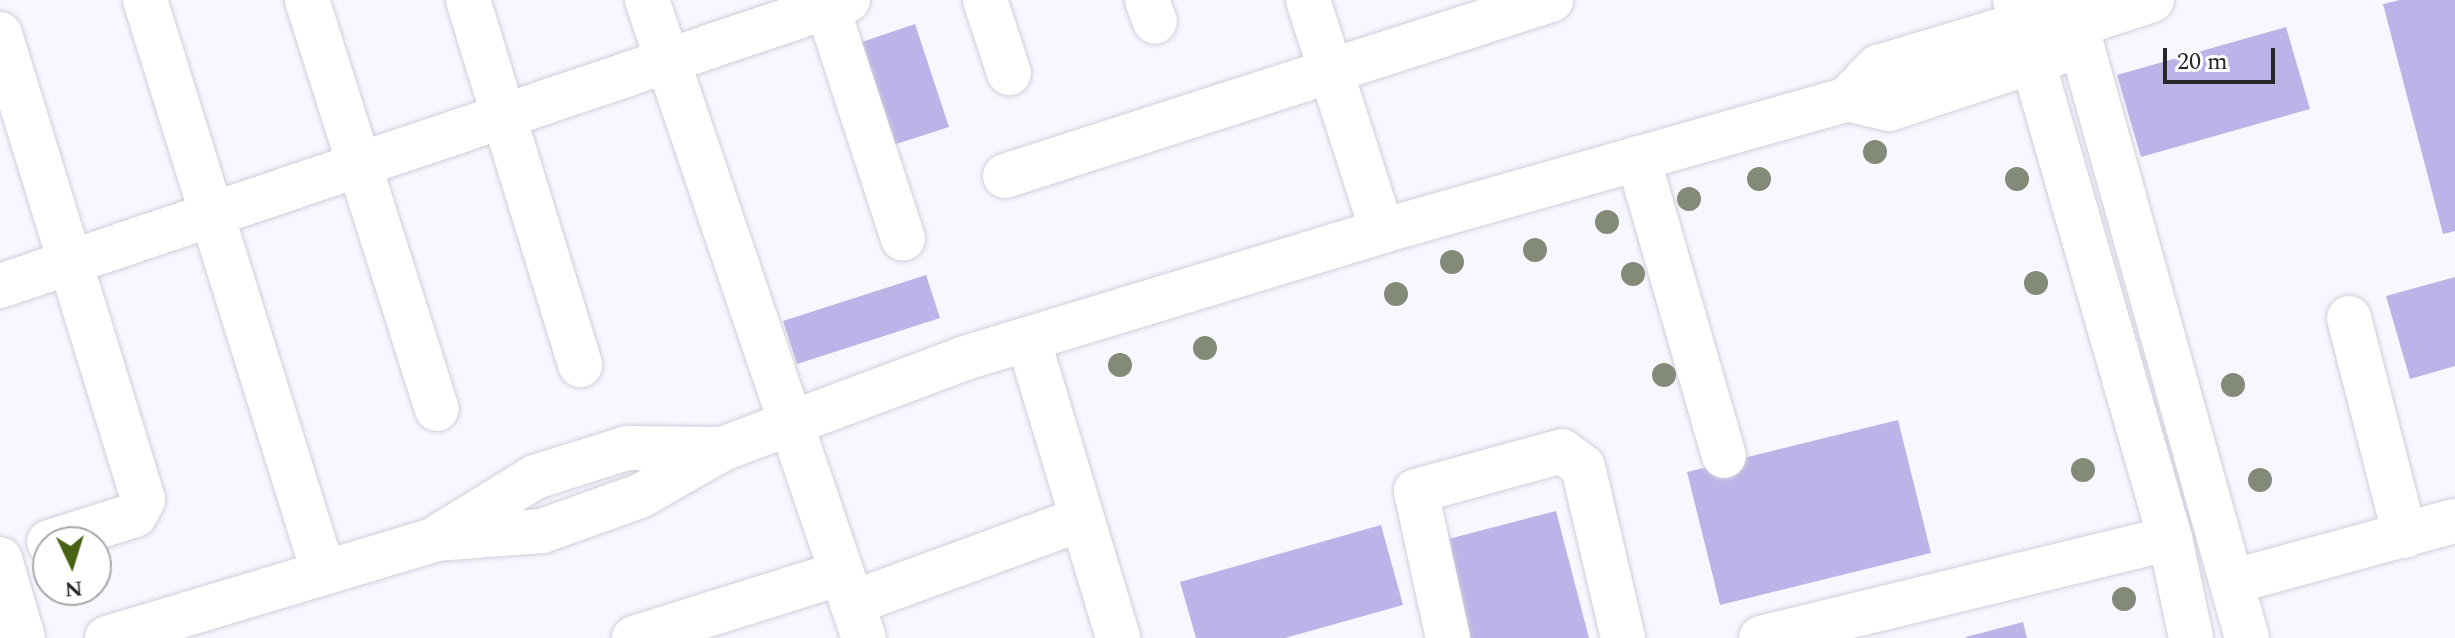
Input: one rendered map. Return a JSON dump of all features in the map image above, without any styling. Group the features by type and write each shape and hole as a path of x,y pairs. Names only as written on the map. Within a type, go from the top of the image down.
{"street":[{"path":"145,0 322,568"},
{"path":"307,0 437,409"},
{"path":"468,0 580,365"},
{"path":"647,0 788,424 853,604"},
{"path":"985,0 1009,73"},
{"path":"1308,0 1382,231"},
{"path":"1005,176 1329,66 1551,0"},
{"path":"107,638 322,568 436,539 535,477 611,453 722,449 1028,339 1382,231 1847,99 1889,109 2023,29 2075,20 2152,0"},
{"path":"0,286 359,164 505,118 833,2 903,239"},
{"path":"2075,20 2235,581 2247,638"},
{"path":"2023,29 2170,538 2191,638"},
{"path":"0,34 143,500 135,515 100,526"},
{"path":"1638,158 1724,456"},
{"path":"2349,318 2405,536"},
{"path":"1028,339 1118,638"},
{"path":"1448,638 1416,491 1562,451 1583,467 1623,638"},
{"path":"634,638 853,604 1081,519"},
{"path":"2235,581 2455,521"},
{"path":"1761,638 1870,625 2170,538"},
{"path":"23,638 0,558 32,547"}],"building":[{"path":"2400,0 2455,0 2455,231 2443,234 2383,4"},
{"path":"915,24 949,127 887,147 853,45"},
{"path":"2286,27 2310,109 2141,157 2117,75"},
{"path":"926,275 940,318 797,364 783,321"},
{"path":"2455,277 2455,366 2410,379 2386,296"},
{"path":"1898,420 1931,553 1720,605 1687,472"},
{"path":"1556,511 1589,638 1462,638 1437,542"},
{"path":"1381,525 1403,605 1285,638 1196,638 1180,582"},
{"path":"2023,622 2027,638 1966,638 1966,637"}]}
